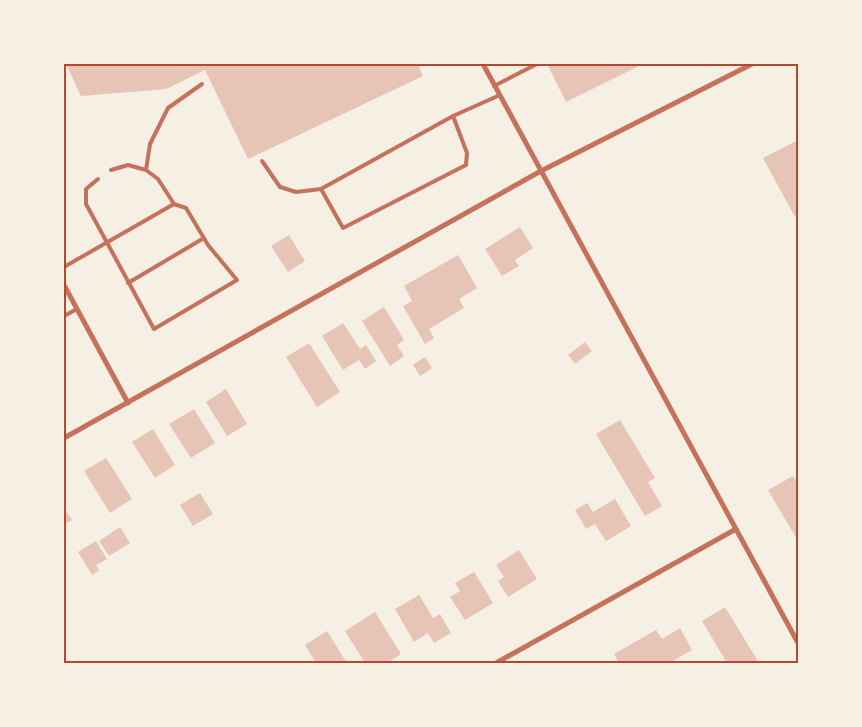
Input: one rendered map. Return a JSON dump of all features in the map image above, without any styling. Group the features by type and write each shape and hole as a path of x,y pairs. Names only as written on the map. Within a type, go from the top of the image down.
{"street":[{"path":"483,64 798,643"},
{"path":"64,438 541,171 752,64"},
{"path":"64,285 128,403"},
{"path":"496,663 736,529"}],"lane":[{"path":"494,86 537,64"},
{"path":"146,170 150,144 168,108 202,84"},
{"path":"262,161 280,187 296,192 321,189 453,116 500,95"},
{"path":"321,189 343,228 466,165 467,153 453,116"},
{"path":"98,179 86,190 86,204 154,329 237,280 204,238 186,208 174,204 158,178 146,170 128,165 111,170"},
{"path":"64,267 174,204"},
{"path":"128,283 204,238"},
{"path":"64,316 77,309"}],"building":[{"path":"66,64 418,64 423,76 248,159 205,70 166,89 81,96"},
{"path":"547,64 641,64 641,65 566,102"},
{"path":"798,140 798,215 795,217 763,158"},
{"path":"520,227 533,248 515,260 519,266 502,276 485,249"},
{"path":"289,235 305,261 288,272 271,246"},
{"path":"458,255 477,288 459,299 464,308 429,329 434,338 425,344 403,306 412,301 404,286"},
{"path":"384,307 404,340 397,345 404,356 390,366 362,321"},
{"path":"343,323 360,349 366,345 376,361 365,369 359,360 343,370 322,336"},
{"path":"585,342 592,351 575,364 568,355"},
{"path":"309,343 340,392 317,407 286,357"},
{"path":"425,357 432,368 420,376 413,365"},
{"path":"226,389 247,424 227,436 206,402"},
{"path":"194,409 215,443 191,458 169,424"},
{"path":"620,420 655,478 648,482 662,506 645,516 596,434"},
{"path":"153,429 175,465 155,478 132,442"},
{"path":"106,458 132,499 110,513 84,471"},
{"path":"793,476 798,485 798,541 768,490"},
{"path":"200,493 213,514 193,526 180,505"},
{"path":"615,499 631,526 606,541 595,524 586,529 575,510 587,503 593,512"},
{"path":"64,508 72,520 64,525"},
{"path":"120,527 130,543 109,556 99,541"},
{"path":"96,541 107,559 96,565 99,570 92,575 78,552"},
{"path":"519,550 537,579 508,597 498,581 504,577 496,565"},
{"path":"474,572 493,603 465,620 450,597 460,591 455,583"},
{"path":"419,595 433,618 440,614 451,633 434,643 428,633 414,642 395,609"},
{"path":"725,607 759,663 727,663 702,621"},
{"path":"375,612 401,654 387,663 365,663 345,631"},
{"path":"680,628 692,650 669,663 619,663 614,654 656,630 662,639"},
{"path":"327,631 347,663 316,663 305,645"}]}
